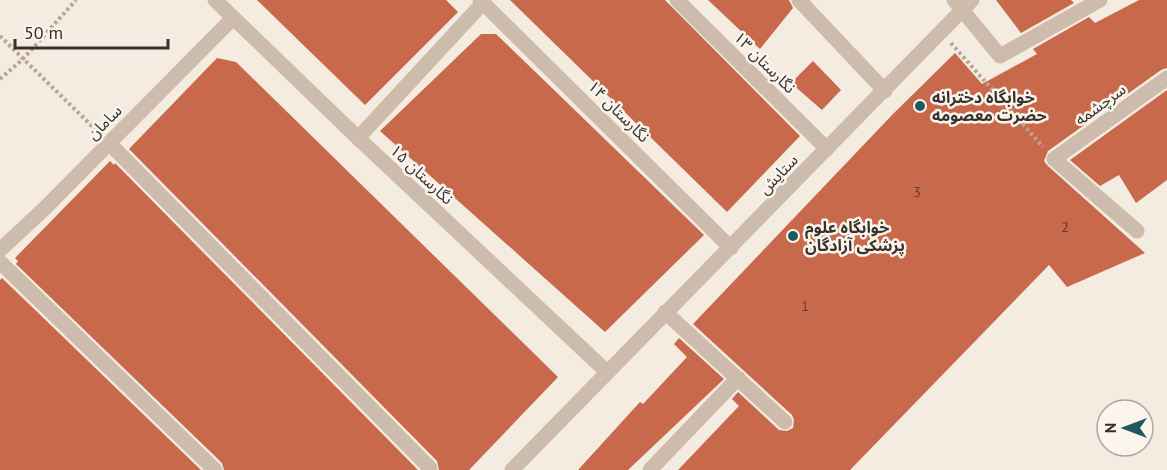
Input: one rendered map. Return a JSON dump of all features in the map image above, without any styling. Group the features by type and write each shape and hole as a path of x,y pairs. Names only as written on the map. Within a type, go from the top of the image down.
{"street":[{"name":"نگارستان ۱۵","path":"215,0 607,372"},
{"name":"نگارستان ۱۳","path":"676,0 827,149"},
{"path":"799,0 885,91"},
{"path":"963,3 1000,56 1100,0"},
{"path":"358,138 482,1"},
{"name":"نگارستان ۱۴","path":"482,1 732,248"},
{"name":"ستایش","path":"512,470 664,312 732,248 885,91 941,32 963,3"},
{"name":"سامان","path":"0,250 45,208 233,18"},
{"name":"سرچشمه","path":"1054,159 1167,78"},
{"path":"109,143 430,468"},
{"path":"1054,159 1137,231"},
{"path":"0,262 215,470"},
{"path":"664,312 784,422"},
{"path":"650,470 738,378"}],"path":[{"path":"0,80 23,59 76,0"},
{"path":"941,32 1054,159"},
{"path":"0,36 109,143"}],"building":[{"path":"257,0 446,0 458,12 365,105"},
{"path":"510,0 665,0 800,136 727,212"},
{"path":"708,0 789,0 793,8 760,49"},
{"path":"996,0 1071,0 1074,3 1021,33"},
{"path":"1139,0 1167,0 1167,68 1048,151 1044,161 1145,253 1067,287 1049,265 850,470 678,470 739,406 732,399 738,392 779,430 787,431 793,428 792,415 693,324 893,114 955,53 982,84 1037,54 1033,49 1089,17 1095,23"},
{"path":"481,34 496,34 704,235 605,332 380,131"},
{"path":"217,58 236,62 558,377 469,470 439,470 437,461 129,149"},
{"path":"813,61 841,90 822,110 791,83"},
{"path":"1167,90 1167,180 1136,203 1119,175 1100,186 1070,160"},
{"path":"110,161 114,165 115,163 418,470 224,470 222,463 16,264 18,261 15,258"},
{"path":"2,278 201,470 0,470 0,280"},
{"path":"679,338 724,379 628,470 578,470 640,402 643,404 687,357 674,344"}],"place":[{"name":"خوابگاه دخترانه حضرت معصومه","path":"920,106"},
{"name":"خوابگاه علوم پزشکی آزادگان","path":"793,236"}]}
